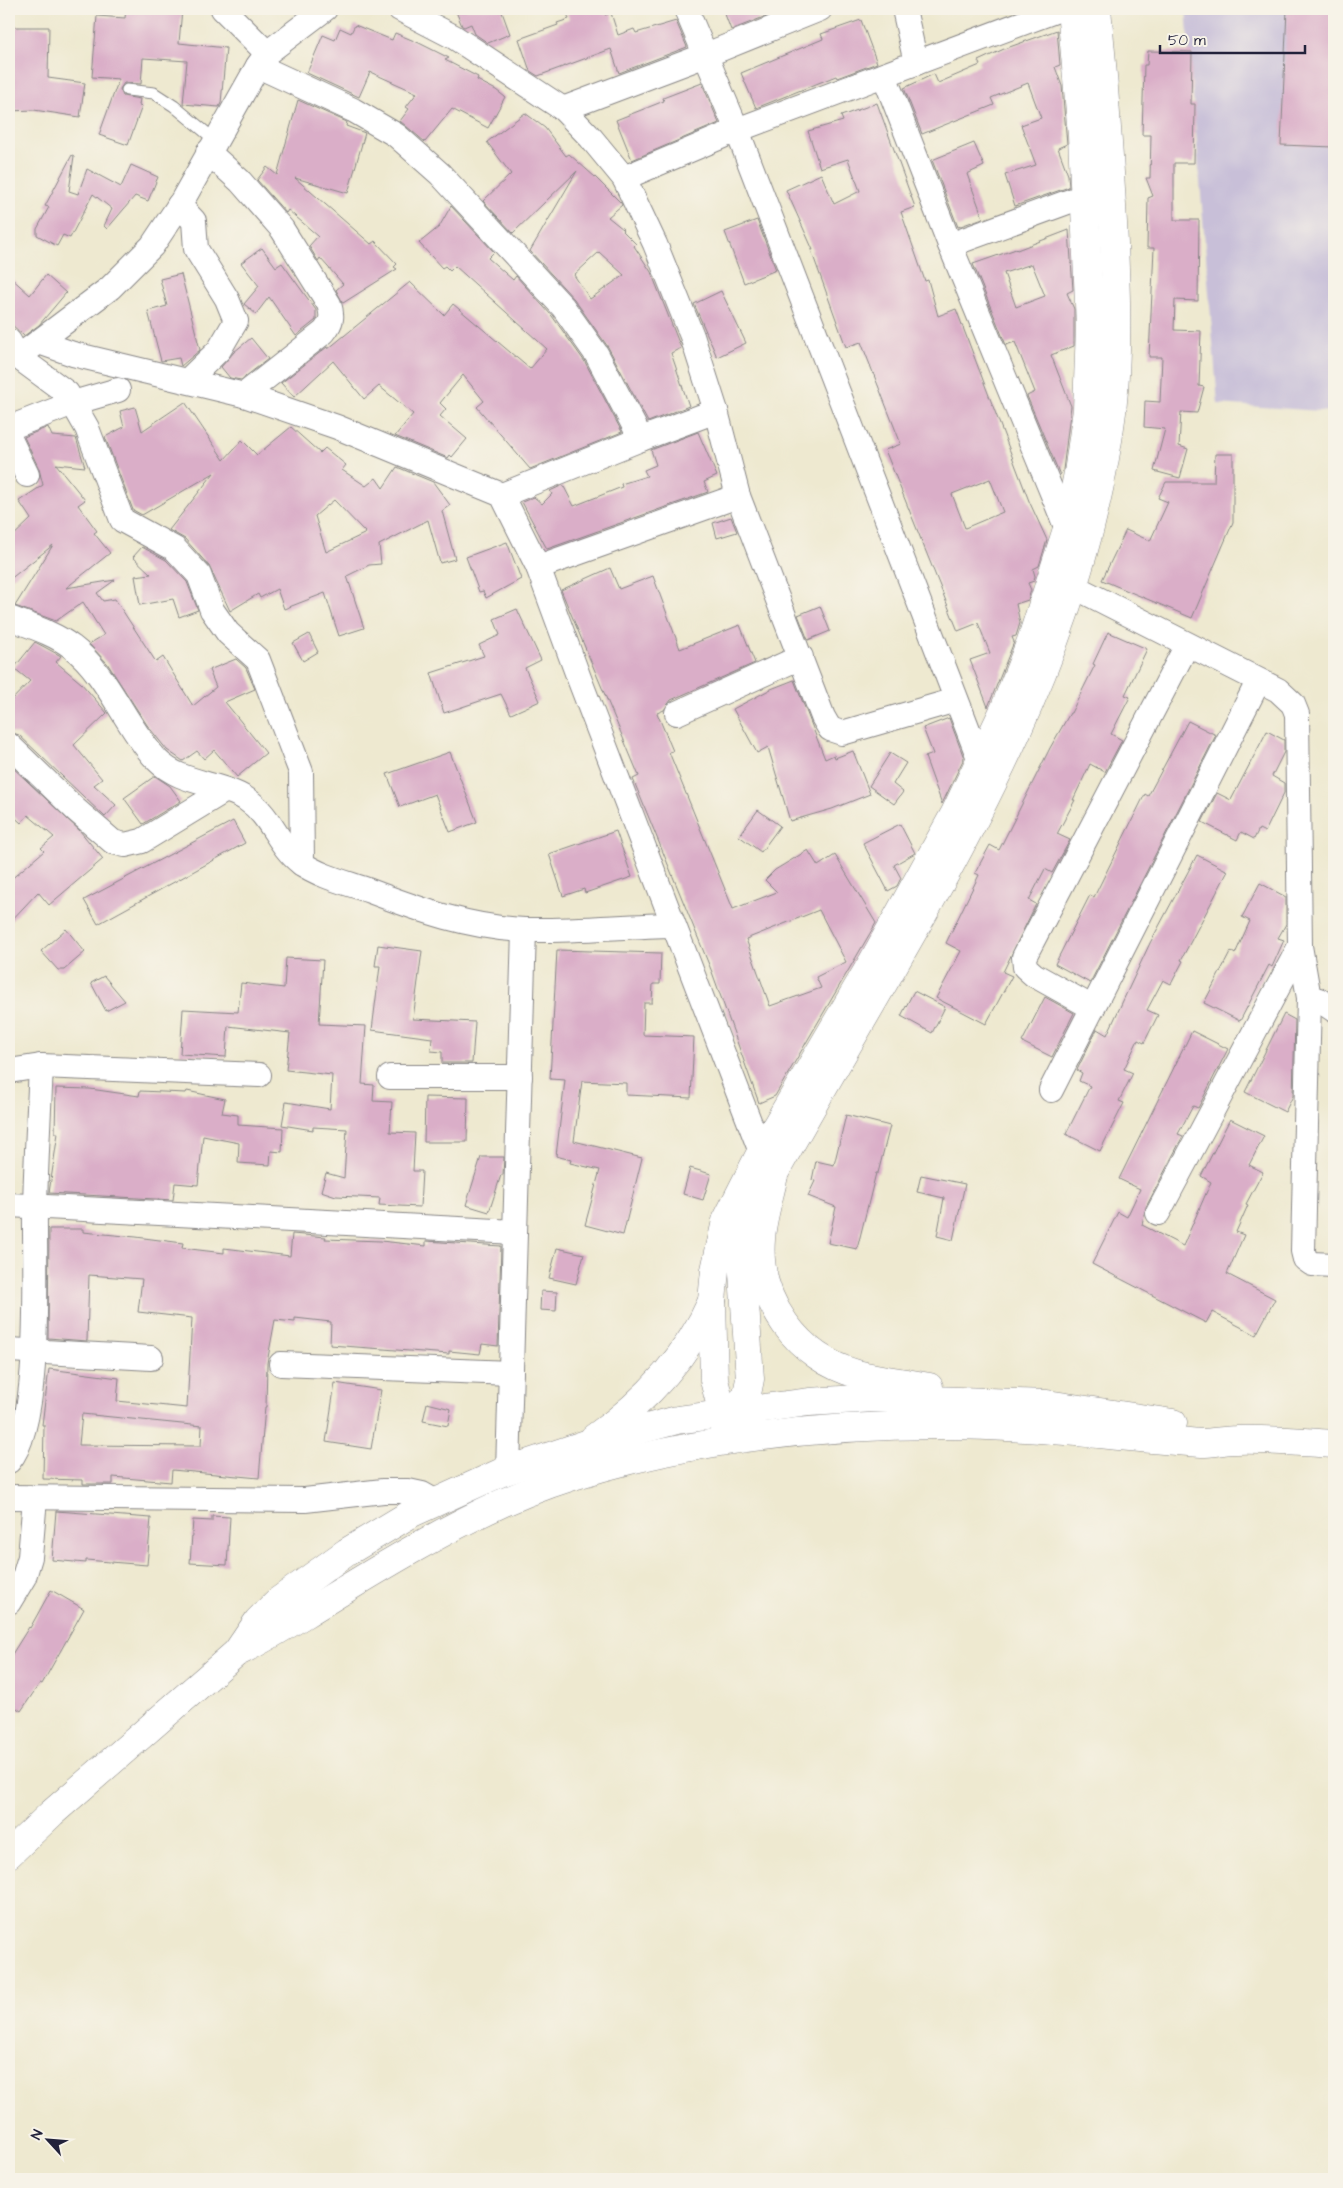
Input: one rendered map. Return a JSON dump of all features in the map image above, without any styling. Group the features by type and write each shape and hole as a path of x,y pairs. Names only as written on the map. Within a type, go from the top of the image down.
{"main road":[{"path":"1063,581 1067,529 1078,473 1087,401 1090,326 1082,135 1071,9"},
{"path":"711,1445 746,1394 750,1379 742,1258 743,1240 749,1220 925,914 987,768 1004,710 1063,581 1085,548 1102,473 1112,412 1117,355 1116,276 1107,116 1097,9"},
{"path":"767,1437 734,1414 719,1400 714,1380 712,1300 715,1270 726,1221 761,1152 956,813 987,768"},
{"path":"774,1175 761,1239 762,1265 767,1289 777,1313 788,1331 822,1359 858,1374 903,1381 986,1401"},
{"path":"586,1444 642,1397 680,1358 698,1331 712,1300"},
{"path":"9,1854 52,1813 236,1653 258,1621 301,1584 347,1552 412,1513 508,1470 586,1444 677,1420 734,1414 808,1402 874,1398 1046,1404 1198,1426 1235,1440"},
{"path":"236,1653 271,1636 357,1582 429,1541 503,1503 568,1479 639,1458 711,1445 818,1431 944,1425 1111,1435 1202,1443 1235,1440 1334,1444"}],"street":[{"path":"224,9 262,60 396,135 440,174 563,307 597,355 641,439"},
{"path":"12,353 39,342 110,288 152,246 180,205 211,146 262,60 325,9"},
{"path":"400,9 454,37 563,109 591,138 624,178 656,244 692,336 716,411 738,496 823,717 830,729 842,733 956,700"},
{"path":"686,9 738,130 956,700 987,768"},
{"path":"563,109 706,56 820,9"},
{"path":"904,9 916,63"},
{"path":"624,178 738,130 1060,9"},
{"path":"884,75 950,245 1067,529"},
{"path":"211,146 282,229 329,304 332,314 330,324 324,332 244,395"},
{"path":"950,245 1084,196"},
{"path":"180,205 194,221 196,249 227,299 236,321 219,350 188,381"},
{"path":"39,342 73,354 244,395 337,428 502,496 538,567 761,1152 774,1175"},
{"path":"12,353 68,393 87,428 122,520 175,549 199,575 212,610 228,633 258,660 301,772 302,864"},
{"path":"9,428 73,403 118,390"},
{"path":"502,496 641,439 716,411"},
{"path":"9,436 26,475"},
{"path":"538,567 738,496"},
{"path":"1063,581 1287,697 1293,704 1297,714 1300,946 1309,998 1303,1250 1305,1259 1312,1264 1334,1266"},
{"path":"9,618 52,635 73,648 91,667 156,760 168,768 244,798 262,811 285,848 302,864 325,875 438,916 524,930 674,924"},
{"path":"1093,1008 1034,975 1025,967 1024,957 1187,645"},
{"path":"677,713 801,657"},
{"path":"1052,1090 1258,682"},
{"path":"9,745 113,842 125,845 142,841 224,790"},
{"path":"508,1470 524,930"},
{"path":"1158,1213 1300,946"},
{"path":"1309,998 1318,1000 1334,1010"},
{"path":"9,1461 23,1437 34,1351 35,1205 41,1066"},
{"path":"9,1071 41,1066 259,1075"},
{"path":"390,1077 520,1077"},
{"path":"9,1205 515,1232"},
{"path":"9,1350 151,1358"},
{"path":"282,1364 511,1373"},
{"path":"9,1497 305,1500 408,1491 422,1494 436,1502"},
{"path":"9,1602 24,1577 30,1557 35,1498"}],"lane":[{"path":"126,90 154,93 174,106 211,146"}],"shaded area":[{"path":"1186,9 1334,9 1334,412 1218,404"}],"building":[{"path":"126,9 182,9 179,43 226,48 221,103 219,107 183,104 187,61 143,58 141,84 124,83 120,89 123,96 140,99 139,105 142,106 128,145 99,135 119,79 92,77 97,16 125,18"},
{"path":"455,9 508,9 502,12 510,34 488,43 475,34 471,24 462,26"},
{"path":"579,9 603,9 605,15 611,13 618,35 634,29 636,33 676,21 687,47 619,73 611,49 538,76 530,71 519,39 558,25 557,23 569,19 567,13"},
{"path":"723,9 784,9 731,30"},
{"path":"1287,9 1334,9 1334,147 1281,145"},
{"path":"861,20 877,63 837,78 836,76 756,108 741,73 823,39 821,34"},
{"path":"355,25 392,40 395,33 419,43 449,58 445,60 478,77 477,80 496,90 505,97 488,128 452,109 425,142 400,121 409,109 406,107 417,93 370,72 359,97 307,73 323,35 335,40 340,28 351,33"},
{"path":"13,27 49,27 48,78 85,83 80,117 34,110 9,111"},
{"path":"1057,30 1060,65 1055,67 1062,86 1067,144 1058,148 1068,175 1069,187 1015,206 1005,175 1036,165 1021,125 1041,118 1028,83 991,98 994,105 922,134 904,88 934,74 938,83 980,65 978,61 1004,49"},
{"path":"1148,51 1192,52 1191,104 1195,104 1194,163 1174,163 1174,220 1199,220 1198,301 1175,300 1174,330 1201,331 1199,386 1204,387 1197,413 1181,412 1179,446 1188,449 1180,478 1154,471 1165,429 1144,427 1145,401 1160,402 1162,357 1149,357 1154,248 1147,248 1148,198 1153,196 1146,178 1150,178 1151,135 1142,135 1144,65 1147,65"},
{"path":"702,83 719,123 632,160 616,120 664,101 663,98"},
{"path":"298,100 347,122 346,126 365,133 348,193 295,178 371,244 375,241 397,264 394,267 397,269 343,303 336,290 343,284 320,258 318,261 309,246 318,236 288,210 286,213 257,180 267,167 277,175"},
{"path":"877,103 915,207 901,212 925,281 928,280 938,316 956,309 1029,501 1047,540 1039,566 1033,569 1034,581 1028,583 1031,590 1028,600 1016,604 1020,623 1016,636 1012,637 1014,642 988,707 970,660 990,653 978,623 958,631 885,450 901,444 861,342 846,347 811,250 813,250 786,190 821,174 834,204 860,191 848,159 820,168 808,131 843,121 841,116","holes":["990,479 1003,512 965,528 952,494"]},
{"path":"525,113 545,128 566,156 569,154 621,203 622,205 608,217 623,229 636,244 634,246 651,272 681,348 671,353 689,406 648,422 608,347 574,299 530,251 577,171 513,233 483,201 511,174 487,142","holes":["599,252 624,275 590,299 574,275"]},
{"path":"974,143 984,166 967,174 983,218 958,227 932,160"},
{"path":"72,155 74,156 69,191 78,194 87,169 121,187 131,165 158,177 148,201 135,196 107,229 104,226 112,209 93,194 70,238 63,235 57,246 37,235 37,229 49,207 45,206"},
{"path":"451,206 494,252 488,258 513,280 516,276 552,316 585,362 622,432 530,469 477,407 484,401 463,375 440,403 446,409 440,416 467,439 452,457 450,455 448,458 395,436 413,414 379,386 364,399 333,361 294,397 281,383 327,347 328,349 410,282 444,315 453,304 530,369 547,349 455,266 450,271 445,266 442,268 419,243 439,227"},
{"path":"757,220 776,270 744,283 725,232"},
{"path":"1069,230 1073,290 1067,293 1074,309 1074,346 1051,355 1071,406 1063,470 1060,475 1027,396 1035,392 1015,342 1006,345 973,264","holes":["1032,264 1045,296 1016,307 1004,273"]},
{"path":"262,248 276,267 282,263 316,310 316,320 296,336 269,297 256,314 244,304 259,286 241,263"},
{"path":"181,274 200,350 181,366 179,358 161,361 148,311 167,306 160,279"},
{"path":"46,275 66,293 39,325 24,336 9,322 9,276 30,295"},
{"path":"721,291 746,343 717,357 694,304"},
{"path":"251,338 268,359 241,380 230,378 221,367 234,352"},
{"path":"185,402 224,460 242,440 257,455 291,427 320,453 325,448 346,465 342,470 366,486 376,478 383,488 397,467 433,482 450,505 442,511 455,559 440,563 428,520 379,545 381,564 369,565 347,576 364,628 339,636 325,593 284,609 277,589 260,598 258,594 230,611 209,566 185,539 169,530 214,473 142,515 133,510 105,437 124,427 120,411 135,407 142,431","holes":["334,500 366,533 326,552 315,516"]},
{"path":"48,427 52,436 76,438 85,467 56,464 85,500 78,505 97,531 94,533 110,553 66,588 115,580 97,593 103,601 115,599 156,662 163,657 193,706 216,687 209,670 236,659 246,668 255,689 225,702 266,753 237,777 214,750 204,759 197,751 183,761 167,750 147,725 107,663 89,644 104,635 83,602 56,621 15,606 53,545 9,580 9,540 31,519 19,501 43,485 39,469 24,437"},
{"path":"698,432 717,476 704,482 708,492 547,549 522,502 534,497 542,504 552,494 550,491 563,485 574,506 622,487 621,484 647,476 644,470 656,465 651,450"},
{"path":"1215,454 1233,454 1233,522 1192,618 1102,580 1126,530 1150,541 1168,502 1158,498 1166,482 1214,482"},
{"path":"731,517 737,532 717,538 713,523"},
{"path":"507,542 521,579 486,598 483,591 479,592 466,557"},
{"path":"142,547 166,560 187,582 198,610 179,617 173,599 140,605 135,576 151,574 133,557"},
{"path":"610,568 619,589 653,576 680,649 740,625 755,663 671,700 664,710 657,713 673,751 669,752 733,909 777,892 765,880 775,870 808,850 818,866 835,855 876,923 775,1096 759,1103 712,972 633,779 639,776 561,590","holes":["819,910 846,962 816,977 821,988 770,1006 746,939"]},
{"path":"820,606 830,631 808,640 798,615"},
{"path":"517,609 541,660 525,668 540,701 511,714 501,694 444,713 431,673 484,656 479,645 500,635 494,619"},
{"path":"1108,632 1147,649 1125,695 1130,697 1111,734 1122,740 1105,772 1090,764 1073,800 1075,800 1057,834 1070,840 1052,873 1045,869 1029,900 1036,904 1003,972 1012,976 986,1024 936,998 961,951 946,943 979,875 975,873 990,845 999,850 1050,748 1071,713 1095,665 1093,664"},
{"path":"309,634 318,652 303,661 293,643"},
{"path":"35,642 61,656 56,662 81,683 107,713 74,745 102,779 94,785 116,805 105,817 19,735 9,732 9,703 30,681 14,668"},
{"path":"794,680 825,759 834,755 835,758 853,751 870,794 832,809 790,821 768,747 757,753 733,709 771,689"},
{"path":"949,718 964,758 942,804 925,757 933,754 923,728"},
{"path":"1188,721 1216,735 1090,983 1055,964 1090,895 1094,897 1145,794 1148,796"},
{"path":"1267,731 1284,740 1284,752 1272,776 1284,783 1284,793 1265,832 1259,829 1254,839 1241,832 1237,840 1202,822 1217,793 1231,800"},
{"path":"450,752 477,822 450,832 435,794 400,807 387,774"},
{"path":"890,753 906,763 893,784 903,792 894,804 869,786"},
{"path":"9,764 80,831 103,859 49,905 38,892 9,923 9,881 44,851 41,848 54,837 28,815 21,823 9,812"},
{"path":"155,776 170,786 181,801 143,824 124,798"},
{"path":"758,810 780,826 761,852 739,836"},
{"path":"233,821 245,843 98,924 84,900"},
{"path":"900,824 915,853 894,865 901,878 897,886 888,891 863,843"},
{"path":"616,831 632,877 585,893 584,889 563,896 549,854"},
{"path":"1197,855 1228,871 1181,960 1183,961 1171,984 1163,980 1147,1010 1158,1015 1144,1043 1138,1040 1124,1069 1133,1073 1119,1101 1124,1103 1100,1151 1066,1134 1090,1086 1079,1081 1082,1073 1077,1070 1097,1029 1107,1035 1150,943"},
{"path":"1260,883 1286,897 1286,924 1278,938 1284,940 1272,967 1269,965 1240,1021 1204,1003 1231,951 1235,954 1250,921 1242,917"},
{"path":"66,929 85,952 64,970 58,970 41,951"},
{"path":"378,945 422,951 413,1019 475,1022 472,1063 442,1063 442,1052 431,1051 432,1038 372,1030 380,966 375,966"},
{"path":"557,950 661,953 660,984 653,984 652,1003 644,1003 643,1035 694,1037 691,1098 626,1095 626,1083 582,1081 574,1141 642,1158 623,1235 585,1225 600,1170 570,1163 571,1160 556,1156 565,1080 550,1079"},
{"path":"286,958 323,960 319,1024 366,1026 362,1084 374,1085 373,1101 392,1102 390,1132 415,1133 413,1171 422,1171 420,1207 379,1205 380,1198 336,1196 321,1191 326,1173 344,1178 347,1129 313,1127 313,1130 282,1125 286,1102 330,1109 332,1075 286,1070 290,1033 228,1026 226,1057 180,1054 183,1009 238,1012 241,983 284,988"},
{"path":"104,976 125,1001 106,1011 91,983"},
{"path":"914,991 945,1007 932,1033 901,1016"},
{"path":"1045,997 1074,1013 1052,1057 1022,1042"},
{"path":"1284,1014 1295,1020 1293,1096 1285,1112 1245,1092"},
{"path":"1192,1031 1228,1049 1198,1108 1193,1106 1178,1134 1183,1136 1146,1207 1142,1225 1183,1246 1211,1182 1201,1176 1230,1119 1264,1136 1249,1165 1263,1172 1246,1204 1248,1205 1236,1232 1244,1235 1227,1274 1275,1299 1256,1335 1212,1312 1206,1323 1092,1264 1118,1212 1127,1217 1140,1189 1119,1179"},
{"path":"56,1088 90,1089 139,1096 140,1091 186,1093 187,1091 225,1099 222,1113 238,1115 238,1125 283,1128 282,1152 271,1151 270,1165 238,1163 239,1143 203,1136 198,1185 175,1183 173,1200 49,1193 58,1133 55,1133"},
{"path":"425,1097 468,1098 467,1142 424,1142"},
{"path":"846,1115 890,1126 857,1249 828,1243 836,1207 808,1196 815,1181 812,1180 816,1161 834,1165"},
{"path":"481,1157 504,1157 503,1175 501,1175 489,1212 466,1205"},
{"path":"690,1168 711,1174 703,1200 683,1194"},
{"path":"921,1175 965,1184 953,1240 937,1236 944,1198 917,1192"},
{"path":"49,1229 83,1229 83,1232 183,1243 182,1248 224,1253 224,1248 290,1256 292,1234 326,1237 325,1239 381,1241 426,1246 426,1241 501,1246 498,1346 482,1344 480,1354 449,1351 449,1354 330,1345 331,1322 295,1318 295,1322 275,1320 267,1363 266,1407 259,1478 172,1470 171,1482 113,1477 113,1484 83,1484 83,1480 43,1479 44,1425 42,1425 49,1369 119,1378 117,1401 187,1408 192,1318 138,1312 142,1279 89,1275 87,1341 48,1338","holes":["82,1414 202,1426 201,1446 79,1445"]},
{"path":"557,1248 584,1254 576,1284 549,1278"},
{"path":"541,1291 557,1292 556,1311 540,1310"},
{"path":"335,1383 381,1390 371,1449 326,1442"},
{"path":"427,1403 451,1409 448,1426 423,1421"},
{"path":"56,1511 151,1518 147,1565 86,1560 86,1563 52,1560"},
{"path":"212,1516 230,1517 227,1565 190,1563 193,1520 212,1521"},
{"path":"51,1590 84,1609 42,1684 40,1683 21,1711 9,1703 9,1659 30,1628"}]}
